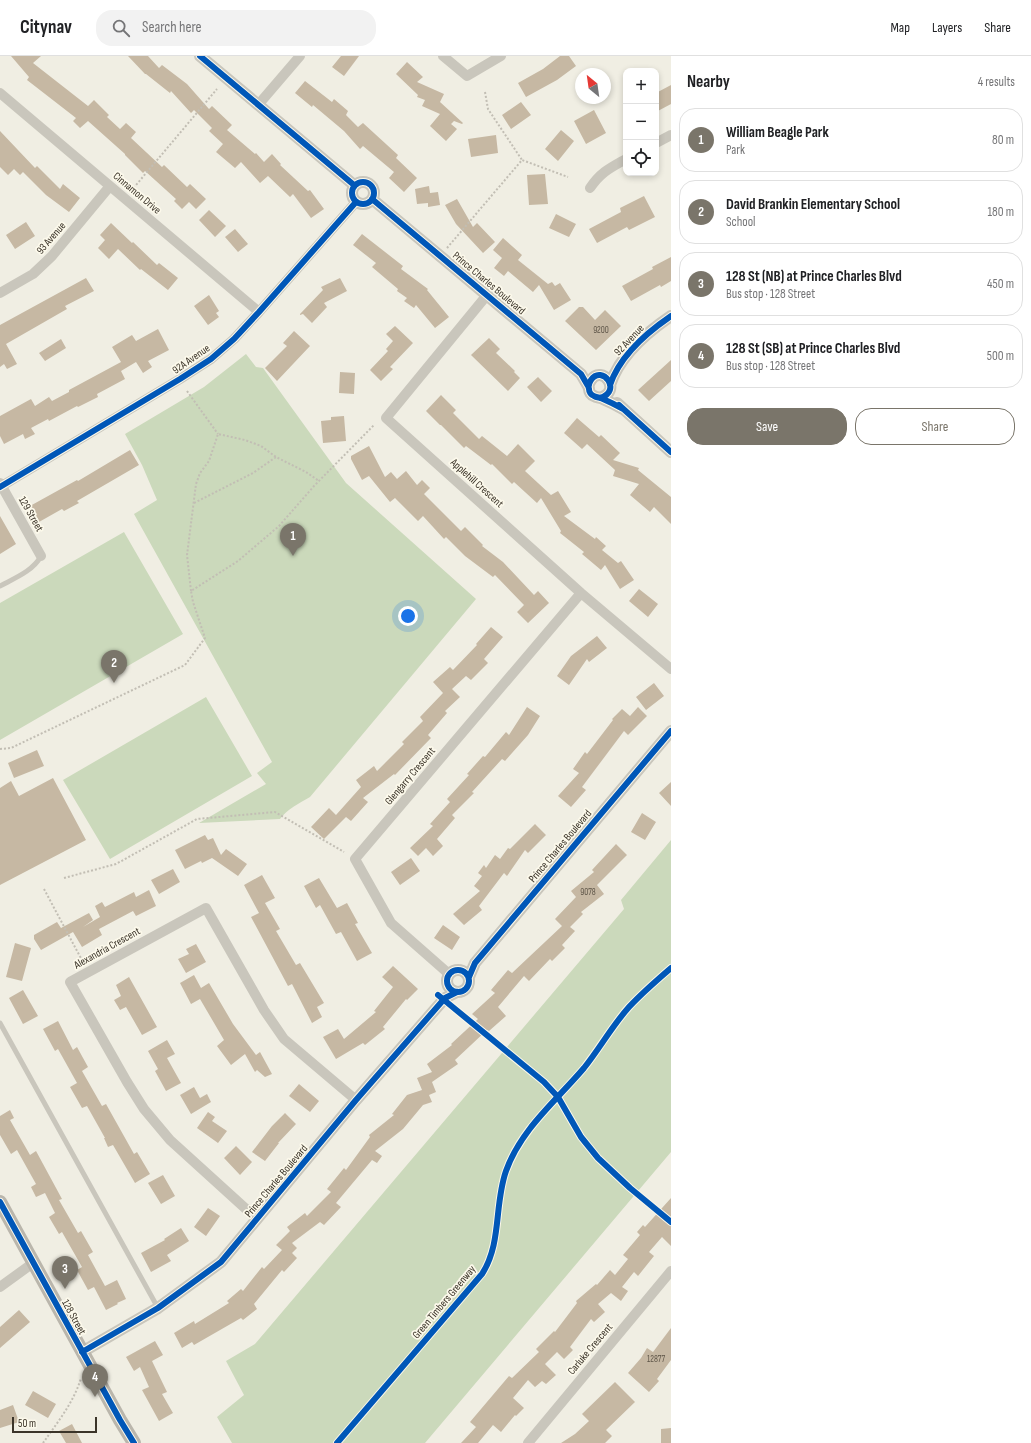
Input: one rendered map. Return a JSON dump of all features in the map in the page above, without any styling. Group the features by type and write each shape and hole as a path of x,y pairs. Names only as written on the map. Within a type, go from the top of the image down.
{"main road":[{"name":"128 Street","path":"0,1202 82,1352 134,1443"},
{"name":"128 Street","path":"120,1420 131,1443"}],"street":[{"path":"200,56 354,185"},
{"path":"258,104 300,56"},
{"path":"443,56 467,76 501,56"},
{"name":"Cinnamon Drive","path":"0,94 259,312"},
{"path":"659,141 671,135"},
{"path":"590,188 597,177 623,161"},
{"path":"361,181 369,183 374,193 372,199 365,204 358,204 351,195 354,185 361,181"},
{"name":"93 Avenue","path":"0,293 33,274 47,261 110,186"},
{"name":"Prince Charles Boulevard","path":"372,199 581,374 594,380"},
{"name":"92A Avenue","path":"0,485 180,379 211,359 234,339 259,312 356,202"},
{"name":"Applehill Crescent","path":"487,295 386,418 582,593 671,669"},
{"name":"92 Avenue","path":"610,386 613,377 623,360 642,337 671,316"},
{"name":"92 Avenue","path":"594,380 623,360"},
{"path":"623,409 591,393 594,380 607,378 614,400 671,452"},
{"path":"600,398 607,395 610,386"},
{"name":"129 Street","path":"0,485 41,556"},
{"name":"Glengarry Crescent","path":"451,984 391,924 355,859 582,593"},
{"name":"Prince Charles Boulevard","path":"465,974 671,731"},
{"name":"Alexandria Crescent","path":"257,1219 170,1140 144,1109 70,982 206,908 264,1010 284,1039 356,1100"},
{"path":"454,970 465,974 469,985 464,990 451,984 454,970"},
{"name":"Prince Charles Boulevard","path":"82,1352 158,1308 221,1262 356,1100 445,998 451,984"},
{"path":"0,1287 33,1263"},
{"name":"Carluke Crescent","path":"528,1443 671,1271"}],"lane":[{"path":"0,586 30,569 37,563 41,556"},
{"path":"0,1023 158,1308"}],"path":[{"path":"131,192 217,89"},
{"path":"485,92 488,108 522,160 568,177"},
{"path":"446,248 522,160"},
{"path":"187,391 218,434 245,440 261,446 276,457 306,472 319,481"},
{"path":"191,591 238,561 273,531 374,425"},
{"path":"0,749 11,748 185,665 205,638 193,602 187,555 196,484 200,473 209,461 218,434"},
{"path":"194,503 253,473 276,457"},
{"path":"64,878 116,864 197,819 275,812 344,852"},
{"path":"44,889 86,967"},
{"path":"43,1443 65,1412 81,1378"}],"green space":[{"path":"246,354 256,367 263,368 346,483 476,599 310,797 290,809 280,819 199,823 266,784 257,773 272,762 134,514 157,500 142,465 125,434 204,387"},
{"path":"124,532 183,634 0,740 0,603"},
{"path":"206,697 252,776 110,859 63,780"},
{"path":"671,840 671,1152 425,1443 232,1443 217,1417 244,1395 226,1361 255,1344 624,909 621,900"}],"building":[{"path":"11,56 41,56 33,63 88,106 94,100 109,115 107,117 120,129 126,123 136,132 131,138 162,167 164,165 187,187 190,184 206,199 196,209 189,202 182,209 174,201 176,199 145,171 143,173 125,154 88,121 80,128 73,121 76,118 27,80 29,77"},
{"path":"128,56 148,56 159,68 162,65 187,84 209,109 212,106 232,125 227,130 255,154 256,153 264,162 272,154 281,164 280,165 308,191 310,190 324,209 311,218 293,194 290,197 268,176 260,183 241,162 235,168 216,152 223,144 209,131 212,128 194,110 191,113 171,91 170,93 145,74"},
{"path":"341,56 359,56 344,76 332,67"},
{"path":"560,56 569,56 576,66 557,80 526,97 518,83 543,69"},
{"path":"407,62 423,77 417,82 444,94 440,102 463,123 454,121 451,124 457,129 446,141 430,126 440,114 422,106 425,100 417,97 418,95 396,74"},
{"path":"305,81 332,102 334,99 348,111 346,115 358,127 363,123 398,155 396,158 417,178 404,192 389,178 394,172 363,146 360,149 344,131 313,105 312,107 295,93"},
{"path":"671,85 671,104 659,110 659,104 659,91"},
{"path":"521,102 531,115 511,129 502,115"},
{"path":"594,110 606,133 586,144 574,121"},
{"path":"561,130 574,141 558,161 545,149"},
{"path":"0,131 35,168 37,166 60,189 63,184 80,198 69,212 46,195 23,172 20,175 14,169 8,175 0,167"},
{"path":"496,135 498,153 471,157 468,139"},
{"path":"545,174 548,204 529,205 527,175"},
{"path":"429,186 430,193 438,192 440,205 428,207 428,203 417,204 415,189"},
{"path":"644,196 655,217 629,230 627,227 597,243 589,229 621,212 620,208"},
{"path":"457,199 473,227 477,223 495,242 483,253 456,224 445,205"},
{"path":"209,210 226,226 215,237 199,220"},
{"path":"556,214 576,224 569,237 549,228"},
{"path":"26,222 35,236 15,249 6,235"},
{"path":"111,223 157,265 159,263 178,278 168,290 141,269 140,270 118,249 109,259 98,248 105,240 100,235"},
{"path":"235,229 248,244 238,252 225,237"},
{"path":"362,234 403,266 401,269 428,289 427,290 449,317 435,328 416,305 414,308 404,301 407,298 397,291 398,289 372,267 376,263 353,245"},
{"path":"503,238 522,255 518,260 548,284 552,282 555,286 560,283 571,300 554,310 539,285 533,292 508,271 504,276 494,268 502,258 493,250"},
{"path":"671,257 671,281 661,287 660,285 631,301 622,286"},
{"path":"86,278 94,291 65,306 67,309 6,344 17,364 7,369 4,364 0,367 0,325"},
{"path":"340,278 347,291 324,303 327,307 312,323 303,314 300,315 323,290 321,287"},
{"path":"209,295 219,311 216,313 219,317 208,325 194,306"},
{"path":"579,307 583,307 595,320 605,310 621,326 596,350 565,321"},
{"path":"395,326 413,343 390,367 393,369 381,381 370,370 388,351 386,349 393,341 386,334"},
{"path":"158,329 169,350 148,361 152,367 143,373 136,362 121,371 125,379 97,394 98,397 49,421 48,419 31,428 35,434 25,439 23,434 4,444 0,436 0,416 31,399 35,406 49,397 52,401 69,392 69,390 121,362 112,347 132,335 136,341"},
{"path":"294,331 310,346 277,381 265,368 287,346 283,343"},
{"path":"489,338 500,349 496,353 515,371 514,372 520,378 508,391 471,355"},
{"path":"61,339 66,348 45,361 39,353"},
{"path":"671,360 671,381 649,401 638,390"},
{"path":"340,372 355,373 354,394 339,393"},
{"path":"538,377 552,391 541,402 527,387"},
{"path":"441,395 456,410 453,413 479,439 482,436 507,456 518,444 535,461 525,471 551,495 558,491 571,512 564,516 595,539 596,537 606,546 602,550 618,563 621,561 634,580 620,589 605,565 601,570 582,554 584,552 560,533 561,531 541,498 537,503 514,482 512,484 492,464 491,465 466,446 464,448 440,425 426,411"},
{"path":"344,416 346,441 323,443 321,421 331,420 331,417"},
{"path":"577,418 599,437 601,435 620,453 613,460 639,468 638,470 671,497 671,524 654,507 650,512 630,495 639,484 613,476 615,470 587,444 582,449 564,433"},
{"path":"369,446 385,477 391,472 397,479 406,471 417,485 422,480 430,488 424,494 461,531 465,527 483,545 482,546 503,562 534,595 538,591 549,603 528,623 517,612 524,605 495,575 493,577 465,556 446,537 444,539 423,516 418,521 395,498 390,502 369,476 362,480 351,459 351,456"},
{"path":"130,450 139,465 77,501 79,503 64,511 62,509 39,522 30,506 77,480 78,481"},
{"path":"0,516 16,544 0,554"},
{"path":"639,589 658,604 648,617 629,601"},
{"path":"491,627 503,637 484,659 488,663 471,680 466,676 452,689 460,697 445,711 447,713 428,735 431,738 395,775 394,774 363,798 368,802 351,821 346,817 324,839 311,827 329,808 336,815 361,787 356,780 374,766 377,771 404,744 402,742 423,721 420,717 443,693 433,682 450,667 453,670 477,645 476,644"},
{"path":"597,636 607,648 589,662 587,659 569,685 557,676 571,656"},
{"path":"654,683 664,696 646,710 636,697"},
{"path":"527,707 540,716 528,735 505,761 502,759 472,792 474,793 452,815 455,818 437,839 443,846 433,856 426,848 418,856 410,848 433,826 430,824 450,802 447,799 469,775 467,774 483,756 485,757 506,732 509,735"},
{"path":"638,707 647,716 628,735 624,731 582,787 586,790 571,807 558,796 579,773 573,769 585,752 587,754 613,720 612,719 622,709 630,716"},
{"path":"37,750 44,766 14,778 8,763"},
{"path":"53,778 86,840 0,885 0,788 11,781 19,796"},
{"path":"671,782 671,806 659,793"},
{"path":"642,813 656,822 645,840 631,832"},
{"path":"535,824 546,835 528,853 525,850 507,876 504,873 479,906 482,910 464,925 453,914 480,891 474,886 482,876 478,873 484,865 486,868 495,855 500,859 508,848 510,849"},
{"path":"205,835 208,840 213,838 221,855 226,849 247,864 238,876 212,858 202,863 201,861 185,869 175,850"},
{"path":"616,844 627,855 597,885 604,894 581,912 583,914 570,927 575,931 562,945 565,948 552,961 550,959 529,981 524,976 498,1007 506,1016 489,1031 487,1030 455,1060 458,1064 432,1082 436,1092 429,1095 432,1102 423,1105 403,1129 375,1151 382,1156 377,1163 372,1160 336,1203 341,1207 324,1225 320,1222 292,1243 297,1248 292,1253 297,1258 284,1272 282,1270 254,1304 257,1309 243,1320 241,1318 194,1345 192,1342 182,1348 174,1333 194,1321 195,1324 229,1303 227,1301 241,1289 243,1291 262,1267 264,1269 282,1250 276,1245 290,1231 287,1227 305,1213 307,1216 331,1192 327,1189 344,1168 346,1170 370,1137 369,1135 394,1115 392,1114 407,1095 422,1090 417,1078 432,1072 427,1064 452,1045 451,1044 478,1019 472,1014 495,993 491,990 508,970 512,973 562,926 555,919 576,897 571,891 594,872 592,870"},
{"path":"411,858 420,871 400,885 391,872"},
{"path":"173,869 180,882 159,894 151,880"},
{"path":"262,875 275,898 265,903 280,929 276,931 296,965 300,963 324,1003 317,1007 322,1017 312,1023 292,984 288,986 251,917 259,913 244,885"},
{"path":"319,878 337,908 347,903 358,923 355,924 372,953 357,961 341,932 336,934 320,905 316,908 304,886"},
{"path":"149,890 156,906 136,916 133,911 99,929 102,935 82,947 73,932 41,950 34,939 34,935 57,922 61,928 89,913 93,920 83,927 100,917 95,906 102,902 105,907 134,892 136,897"},
{"path":"443,925 460,937 452,950 434,938"},
{"path":"15,943 31,948 22,981 6,977"},
{"path":"196,944 206,962 186,973 178,959 189,954 186,949"},
{"path":"393,966 418,989 407,1000 406,999 383,1027 385,1029 365,1045 363,1043 336,1059 323,1037 338,1029 344,1039 376,1012 374,1011 393,987 382,977"},
{"path":"194,975 201,988 209,983 233,1024 256,1055 260,1052 272,1074 265,1077 257,1070 255,1072 245,1054 231,1065 217,1046 224,1040 200,999 191,1004 180,983"},
{"path":"129,977 157,1027 142,1035 126,1007 120,1010 114,1000 121,996 116,985"},
{"path":"23,990 38,1016 23,1024 9,998"},
{"path":"58,1021 73,1050 77,1047 88,1067 82,1071 102,1106 106,1104 134,1154 137,1152 150,1174 135,1183 113,1145 108,1147 105,1138 87,1106 82,1108 70,1087 77,1083 58,1049 55,1051 43,1029"},
{"path":"167,1040 175,1054 167,1058 181,1083 166,1091 155,1071 158,1069 148,1051"},
{"path":"299,1084 319,1101 310,1112 289,1096"},
{"path":"194,1087 200,1098 207,1094 211,1102 191,1114 180,1095"},
{"path":"10,1110 14,1118 10,1120 30,1155 36,1151 62,1199 59,1200 78,1233 81,1231 93,1252 88,1255 105,1286 117,1280 126,1299 117,1303 118,1304 106,1310 94,1287 88,1290 77,1270 82,1267 62,1232 59,1234 49,1217 55,1213 45,1193 36,1197 31,1187 36,1184 17,1150 11,1154 0,1135 0,1116"},
{"path":"208,1112 215,1117 212,1121 227,1131 218,1143 197,1128"},
{"path":"285,1113 296,1124 278,1143 265,1161 252,1152 272,1126"},
{"path":"236,1146 252,1162 240,1175 224,1158"},
{"path":"163,1175 175,1196 161,1204 148,1183"},
{"path":"671,1198 671,1246 662,1237 649,1252 654,1256 638,1276 634,1272 622,1287 628,1291 621,1301 611,1293 598,1304 605,1312 594,1322 591,1319 570,1347 573,1350 564,1359 557,1352 545,1364 556,1375 546,1384 542,1381 535,1387 528,1380 513,1398 524,1408 516,1416 515,1415 501,1432 493,1425 478,1443 461,1443 476,1427 470,1422 509,1376 512,1378 539,1352 536,1349 554,1331 555,1332 577,1303 576,1301 596,1284 597,1285 610,1270 615,1275 628,1259 623,1255 640,1235 637,1232 643,1225 645,1227"},
{"path":"208,1208 220,1216 206,1236 194,1227"},
{"path":"181,1228 189,1241 167,1255 171,1261 151,1272 141,1253 165,1240 164,1239"},
{"path":"19,1310 30,1322 0,1348 0,1327"},
{"path":"671,1328 671,1360 657,1379 659,1381 649,1392 628,1373 641,1358 647,1348 653,1352"},
{"path":"155,1341 163,1355 152,1361 167,1392 162,1394 173,1413 159,1421 142,1390 149,1387 140,1367 134,1371 126,1357"},
{"path":"615,1382 635,1402 606,1430 612,1436 605,1443 561,1443 575,1434 589,1421 582,1414"},
{"path":"33,1391 56,1404 48,1418 25,1405"},
{"path":"13,1405 19,1422 0,1428 0,1410"},
{"path":"72,1424 82,1443 66,1443 59,1431"},
{"path":"671,1428 671,1443 661,1443 661,1429"}],"cycle path":[{"path":"200,56 354,185"},
{"path":"359,182 367,182 374,189 374,193 374,197 367,204 359,204 352,197 352,189 359,182"},
{"path":"372,199 581,374 588,386"},
{"path":"0,487 211,359 234,339 259,312 356,202"},
{"path":"610,385 614,374 627,354 643,337 671,316"},
{"path":"600,398 607,395 610,390 608,380 600,375 595,376 590,381 590,393 595,397 600,398 602,398 623,409"},
{"path":"619,405 671,452"},
{"path":"469,977 475,963 671,731"},
{"name":"Green Timbers Greenway","path":"337,1443 482,1274 492,1250 502,1184 506,1171 513,1156 530,1129 584,1068 629,1007 671,968"},
{"path":"458,970 466,973 469,981 466,989 458,992 450,989 447,981 450,973 458,970"},
{"path":"82,1352 158,1308 221,1262 356,1100 445,998 457,992"},
{"path":"438,995 544,1082 558,1097 581,1137 598,1158 630,1188 671,1222"},
{"path":"0,1202 134,1443"}],"place":[{"name":"William Beagle Park","path":"293,556"},
{"name":"David Brankin Elementary School","path":"114,683"},
{"name":"128 St (NB) at Prince Charles Blvd","path":"65,1289"},
{"name":"128 St (SB) at Prince Charles Blvd","path":"95,1397"}]}
